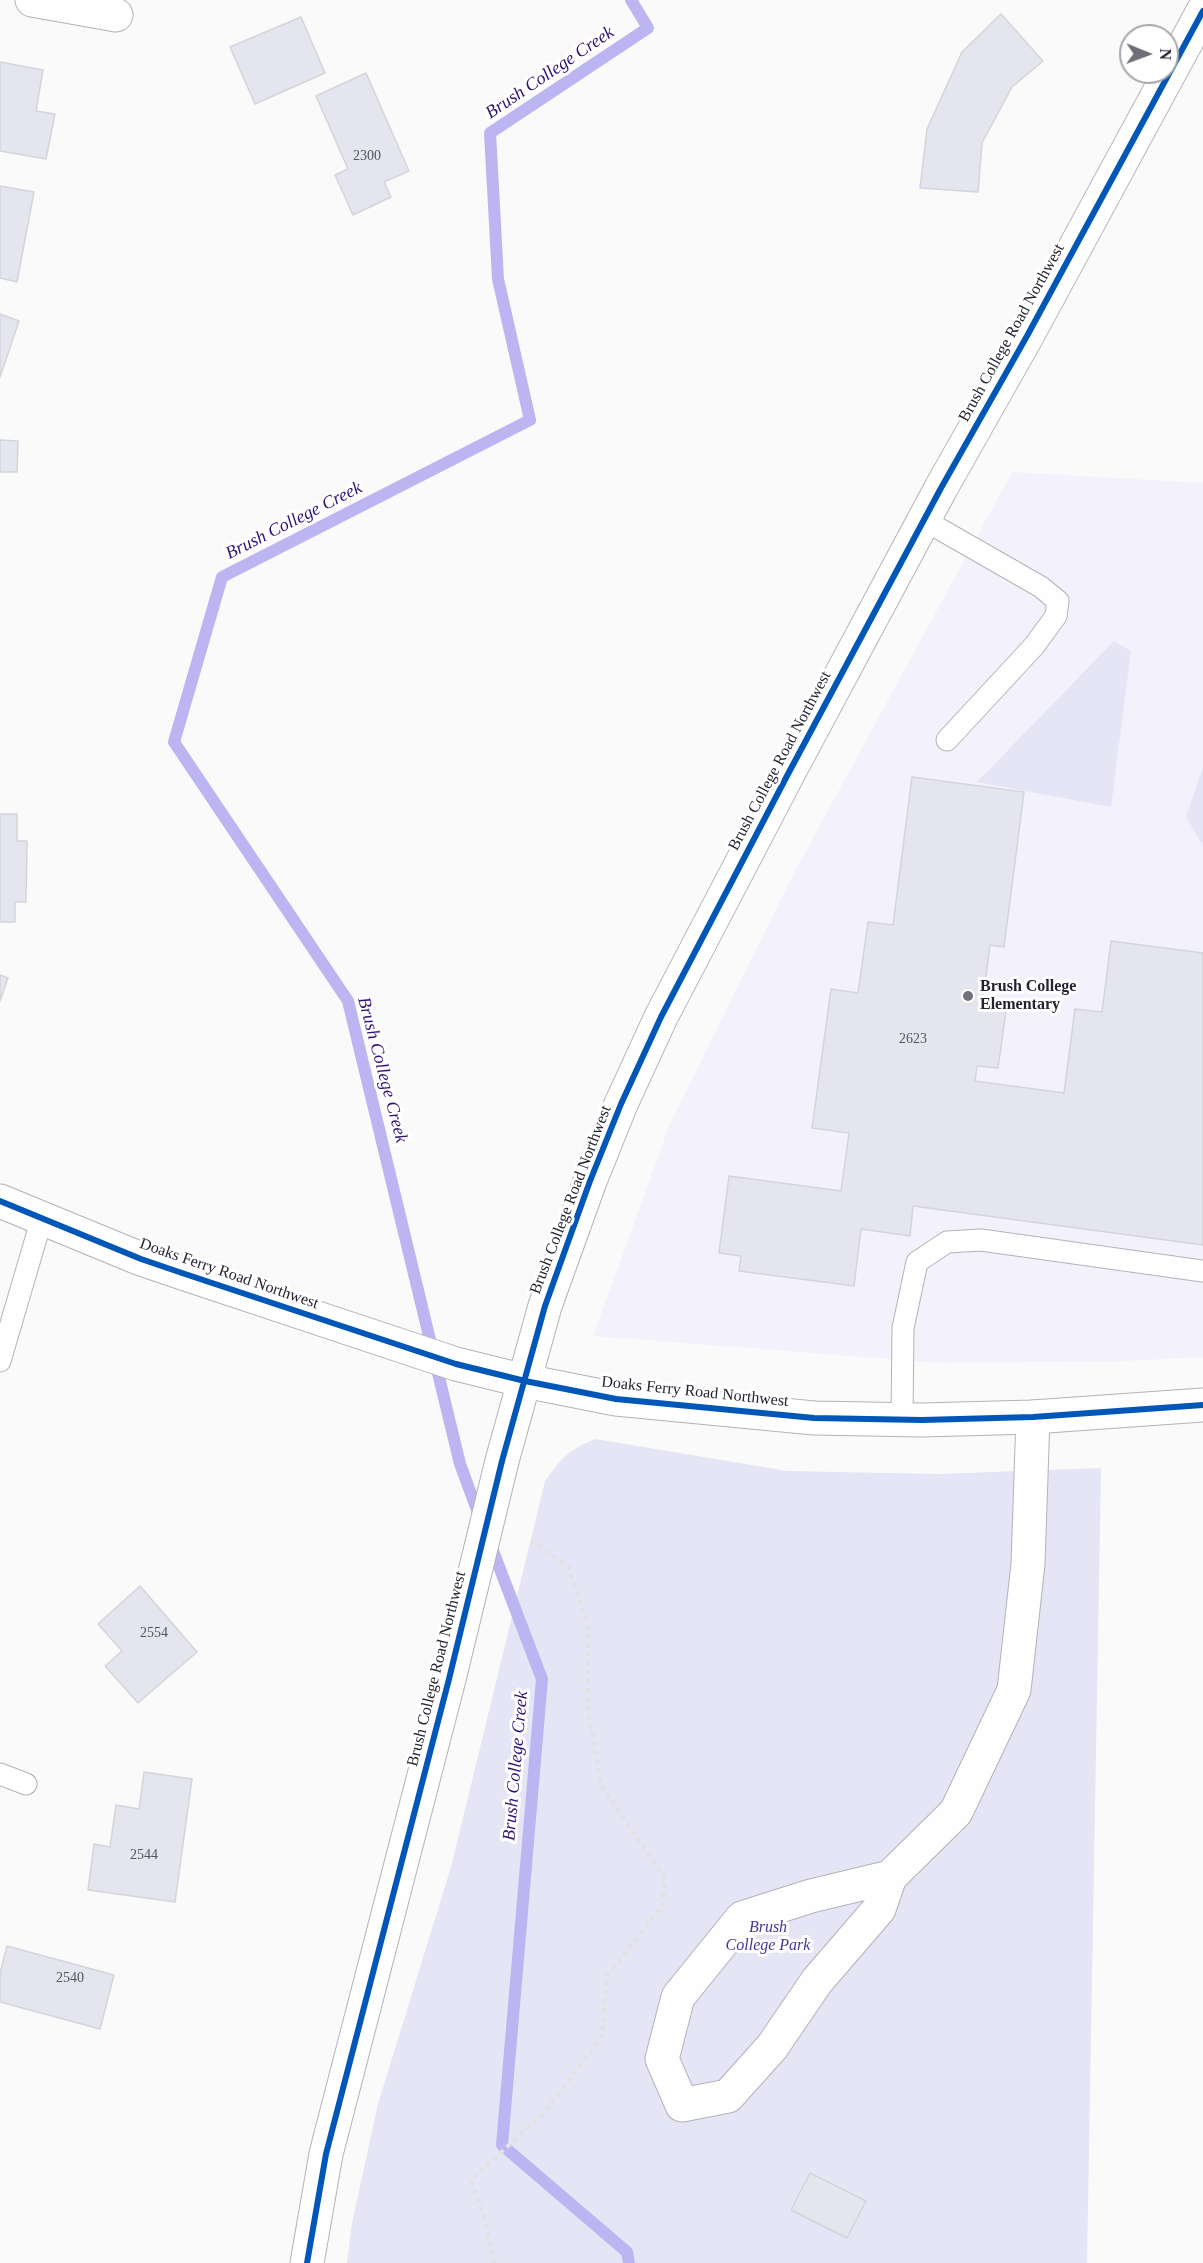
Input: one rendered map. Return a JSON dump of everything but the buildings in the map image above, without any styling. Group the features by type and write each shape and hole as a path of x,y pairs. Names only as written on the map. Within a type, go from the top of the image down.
{"street":[{"path":"32,0 116,15"},
{"name":"Brush College Road Northwest","path":"307,2263 326,2154 449,1679 502,1461 545,1306 590,1181 621,1104 661,1017 788,774 924,519 1027,336 1203,11"},
{"name":"Doaks Ferry Road Northwest","path":"0,1200 141,1259 456,1364 525,1381 616,1399 814,1418 902,1419 1033,1417 1203,1405"},
{"path":"890,1877 811,1896 742,1918 678,1997 662,2059 682,2105 728,2096 772,2047 817,1981 879,1909 890,1877 956,1812 1014,1689 1028,1564 1033,1417"}],"lane":[{"path":"924,519 1041,587 1058,601 1056,615 1034,646 947,740"},
{"path":"0,1361 42,1218"},
{"path":"902,1419 903,1328 917,1262 947,1242 981,1240 1203,1270"},
{"path":"0,1774 26,1784"}],"path":[{"path":"495,2263 484,2217 471,2180 543,2114 602,2037 606,1976 663,1905 665,1879 602,1786 588,1712 588,1626 568,1566 531,1540"}],"shaded area":[{"name":"Brush College Elementary","path":"1012,472 1203,483 1203,1357 1125,1361 941,1363 593,1336 671,1121 795,871"}],"green space":[{"path":"1114,641 1131,651 1111,807 977,782"},
{"path":"1203,767 1203,847 1186,816"},
{"name":"Brush College Park","path":"596,1439 788,1471 939,1474 1101,1468 1087,2263 347,2263 352,2223 378,2104 451,1867 545,1481 567,1455"}],"waterway":[{"name":"Brush College Creek","path":"480,1518 460,1464 348,1001 174,742 222,577 530,420 498,279 490,133 648,28 631,0"},
{"name":"Brush College Creek","path":"490,1543 542,1679 502,2145 627,2252 629,2263"}],"cycle path":[{"path":"307,2263 326,2154 449,1679 502,1461 545,1306 590,1181 621,1104 661,1017 788,774 941,488 1027,336 1203,11"},
{"path":"0,1201 141,1259 456,1364 525,1381 616,1399 814,1418 922,1420 1033,1417 1203,1405"}],"place":[{"name":"Brush College Elementary","path":"968,996"}]}
